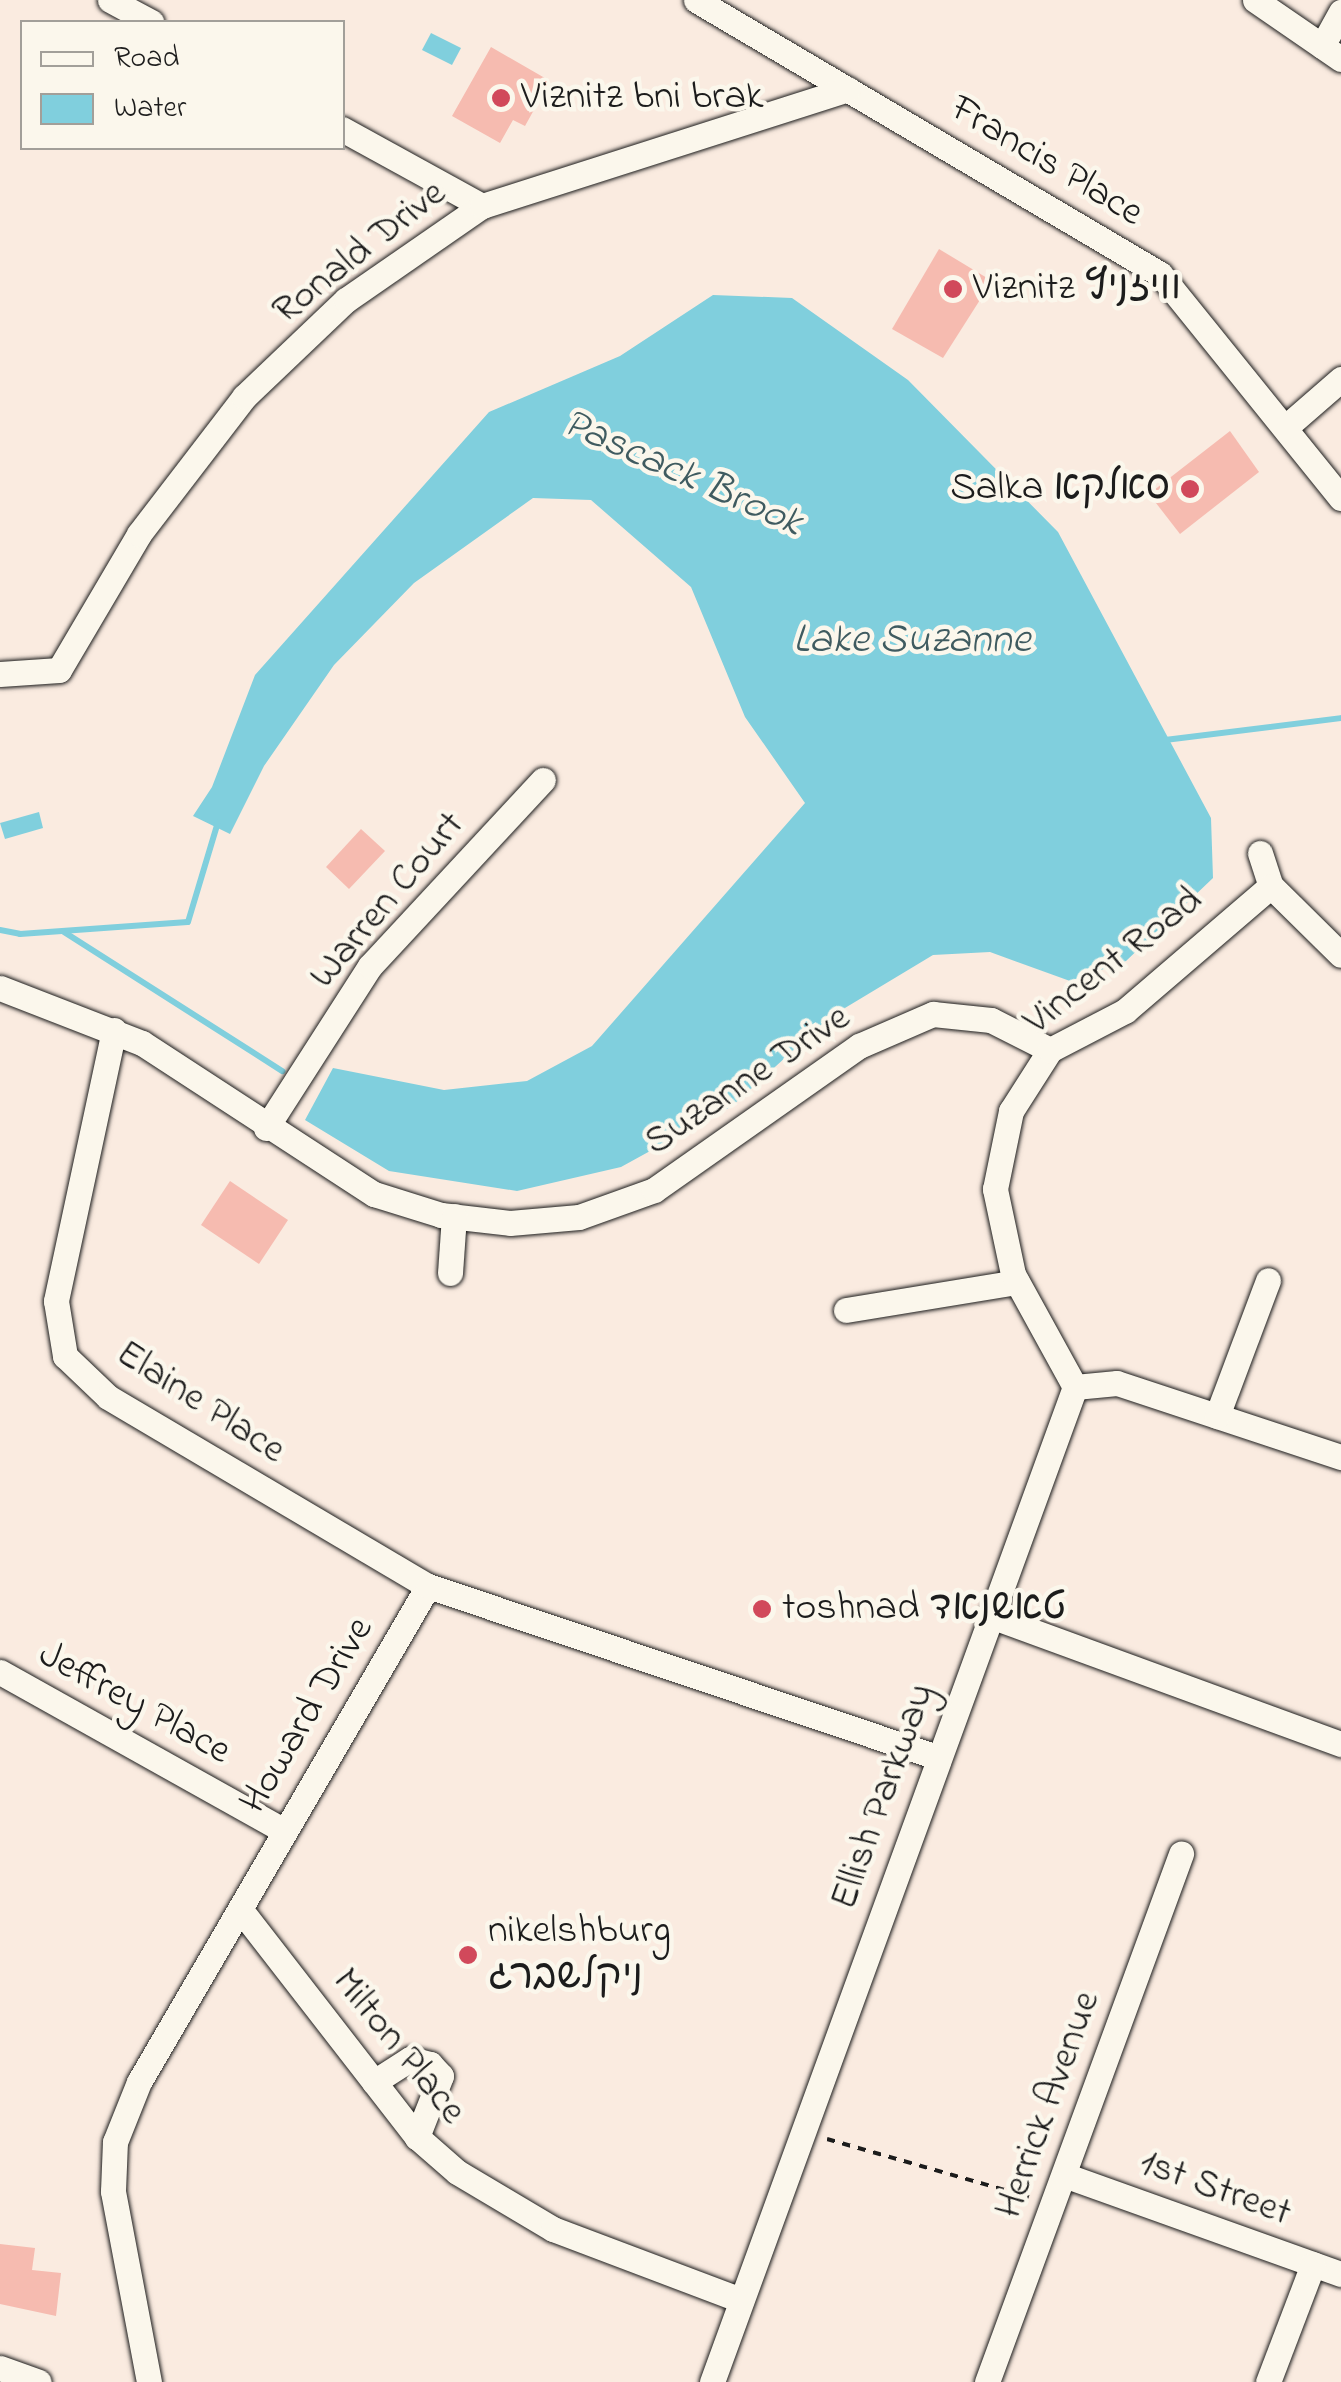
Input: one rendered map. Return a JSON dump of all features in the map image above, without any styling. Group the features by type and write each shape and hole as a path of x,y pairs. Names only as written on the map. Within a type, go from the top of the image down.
{"street":[{"path":"110,0 146,20"},
{"name":"Francis Place","path":"696,0 1160,274 1288,426 1341,498"},
{"path":"1255,0 1331,53 1341,12"},
{"name":"Ronald Drive","path":"0,674 59,670 139,534 244,398 346,300 482,206 848,89"},
{"path":"345,131 482,206"},
{"path":"1288,426 1341,379"},
{"name":"Warren Court","path":"266,1128 370,966 543,780"},
{"path":"1260,853 1271,886 1341,955"},
{"name":"Vincent Road","path":"1076,1387 1017,1282 995,1188 1010,1112 1050,1050 1126,1011 1271,886"},
{"name":"Suzanne Drive","path":"0,988 114,1030 374,1194 454,1216 510,1223 579,1217 654,1190 859,1046 933,1014 990,1020 1050,1050"},
{"name":"Elaine Place","path":"114,1030 56,1301 65,1356 108,1397 428,1586"},
{"path":"450,1274 454,1216"},
{"path":"1218,1416 1268,1280"},
{"path":"846,1310 1017,1282"},
{"path":"1076,1387 1118,1384 1341,1457"},
{"name":"Ellish Parkway","path":"712,2382 937,1757 1076,1387"},
{"path":"428,1586 937,1757"},
{"name":"Howard Drive","path":"149,2382 113,2191 115,2142 139,2082 428,1586"},
{"path":"991,1616 1341,1744"},
{"name":"Jeffrey Place","path":"0,1672 284,1831"},
{"name":"Herrick Avenue","path":"988,2382 1181,1854"},
{"name":"Milton Place","path":"240,1909 417,2137 456,2172 553,2229 741,2300"},
{"path":"374,2082 410,2059 430,2064 441,2076 417,2137"},
{"name":"1st Street","path":"1064,2175 1341,2274"},
{"path":"1268,2382 1313,2264"},
{"path":"0,2368 39,2382"}],"path":[{"path":"803,2132 1053,2204"}],"water":[{"path":"431,33 461,48 452,65 422,50"},
{"name":"Lake Suzanne","path":"713,295 792,298 908,380 1058,532 1211,818 1213,878 1126,961 1070,981 990,952 933,955 830,1017 732,1106 621,1167 517,1191 389,1171 305,1120 333,1068 444,1090 527,1081 592,1046 805,803 745,717 691,587 591,500 533,498 414,583 334,665 264,766 230,834 193,816 212,787 255,675 489,412 620,356"},
{"path":"39,812 43,828 5,839 0,823"}],"building":[{"name":"Viznitz bni brak","path":"491,47 550,81 525,126 513,120 500,143 452,116"},
{"path":"939,249 992,281 943,358 892,329"},
{"path":"1230,431 1259,472 1180,534 1149,494"},
{"path":"361,829 385,851 349,889 326,867"},
{"path":"230,1181 288,1220 259,1264 201,1225"},
{"path":"0,2244 35,2248 32,2270 61,2273 56,2316 0,2304"}],"waterway":[{"name":"Pascack Brook","path":"1165,740 1341,718"},
{"name":"Pascack Brook","path":"0,930 20,934 188,922 218,822"},
{"path":"64,932 282,1071"}],"place":[{"name":"Viznitz bni brak","path":"501,98"},
{"name":"Viznitz וויזניץ","path":"953,289"},
{"name":"Salka סאלקא","path":"1190,489"},
{"name":"toshnad טאשנאד","path":"762,1609"},
{"name":"nikelshburg ניקלשברג","path":"468,1955"}]}
